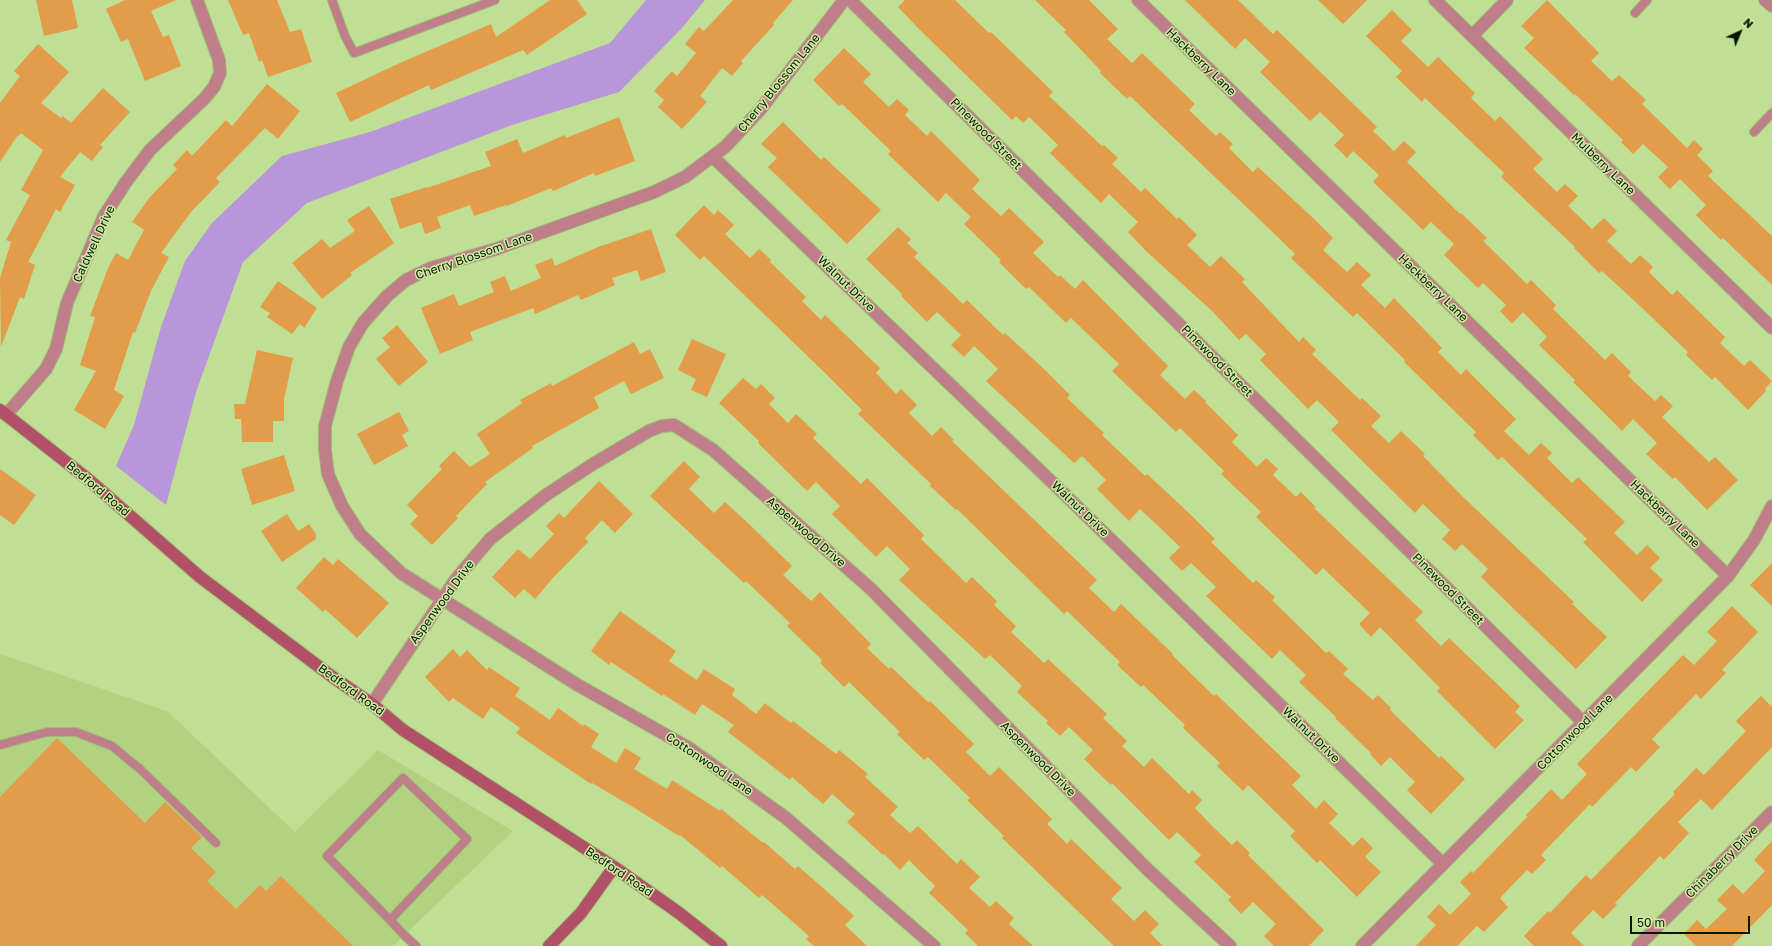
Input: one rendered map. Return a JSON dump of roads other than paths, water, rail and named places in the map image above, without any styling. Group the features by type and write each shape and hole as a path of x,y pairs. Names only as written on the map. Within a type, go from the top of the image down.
{"main road":[{"name":"Bedford Road","path":"3,412 89,480 200,577 334,678 372,704 403,730 614,867 680,913 720,946"},
{"path":"549,946 581,913 614,867"}],"street":[{"name":"Caldwell Drive","path":"3,412 46,369 56,349 67,303 104,216 126,182 150,150 204,99 214,87 220,73 219,60 197,0"},
{"name":"Cherry Blossom Lane","path":"442,599 401,573 360,534 342,506 328,474 324,426 337,381 349,348 363,323 387,296 406,280 431,268 496,249 654,192 685,177 726,147 760,110 844,0"},
{"name":"Pinewood Street","path":"850,0 1584,722"},
{"name":"Hackberry Lane","path":"1138,0 1728,576"},
{"name":"Mulberry Lane","path":"1434,0 1772,328"},
{"path":"1472,36 1507,0"},
{"path":"1765,0 1772,6"},
{"name":"Walnut Drive","path":"713,157 1062,491 1442,864"},
{"name":"Aspenwood Drive","path":"372,704 456,579 490,539 546,495 594,464 649,431 662,426 674,425 713,450 871,589 1147,869 1230,946"},
{"name":"Cottonwood Lane","path":"1362,946 1728,576 1754,540 1772,506"},
{"name":"Cottonwood Lane","path":"442,599 576,684 689,748 786,818 934,946"},
{"name":"Chinaberry Drive","path":"1638,946 1772,812"}],"lane":[{"path":"332,0 345,36 354,53 495,0"},
{"path":"1635,13 1647,0"},
{"path":"1754,132 1772,113"},
{"path":"0,745 47,732 76,732 112,746 140,769 216,843"},
{"path":"390,920 467,839 403,778 327,856 390,920 416,946"}]}
